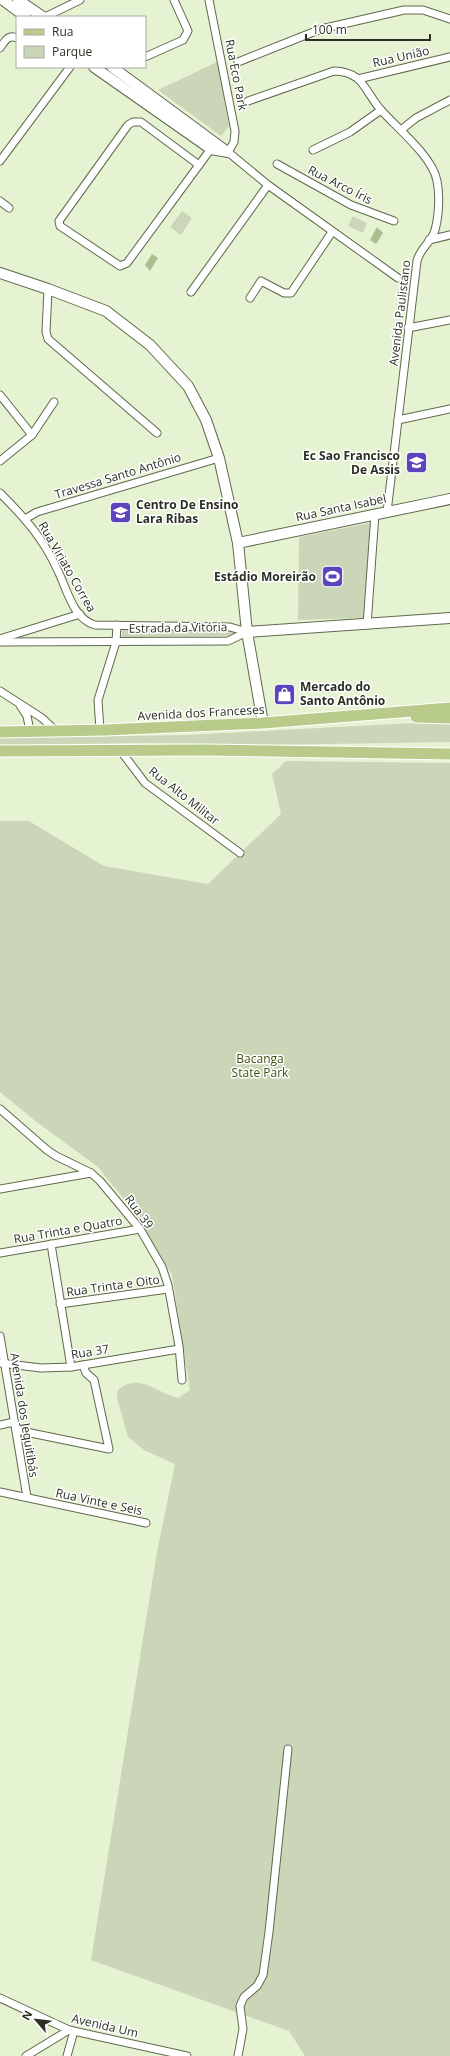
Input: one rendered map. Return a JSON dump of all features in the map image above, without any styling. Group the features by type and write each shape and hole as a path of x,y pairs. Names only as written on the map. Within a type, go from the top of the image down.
{"main road":[{"name":"Avenida dos Franceses","path":"0,732 100,730 263,723 450,708"},
{"path":"355,716 450,718"},
{"path":"348,751 450,748"},
{"path":"0,751 348,751 450,754"}],"street":[{"path":"3,0 25,16"},
{"path":"18,0 42,16"},
{"path":"46,16 80,0"},
{"path":"146,57 183,40 187,35 188,31 174,0"},
{"name":"Rua Eco Park","path":"209,0 235,131 234,142 228,152"},
{"path":"238,62 321,29 404,10 423,10 450,19"},
{"path":"0,48 7,39 13,36 16,38"},
{"name":"Rua União","path":"358,79 450,57"},
{"path":"0,160 66,68"},
{"path":"96,68 213,146 228,152 268,185 398,278"},
{"path":"113,68 213,146"},
{"path":"248,101 334,72 343,72 358,79"},
{"name":"Avenida Paulistano","path":"358,79 381,110 401,130 431,166 437,182 438,212 434,232 419,254 408,328 387,512"},
{"path":"401,130 416,118 450,100"},
{"path":"313,150 350,132 381,110"},
{"path":"199,165 141,122 133,122 128,125 59,219 59,224 116,265 124,266 199,165 213,146"},
{"name":"Rua Arco Íris","path":"278,164 351,205 394,221"},
{"path":"191,292 268,185"},
{"path":"0,201 9,208"},
{"path":"250,298 261,281 284,294 291,293 332,232"},
{"path":"429,240 450,235"},
{"path":"0,274 48,289 106,311 150,345 188,386 206,420 219,458 238,543 247,632 263,723"},
{"path":"48,289 46,332 48,339 158,433"},
{"path":"408,328 450,320"},
{"path":"0,395 32,435"},
{"path":"0,461 32,435 54,402"},
{"path":"398,420 450,409"},
{"name":"Travessa Santo Antônio","path":"26,519 37,512 219,458"},
{"name":"Rua Viriato Correa","path":"0,493 26,519 44,546 80,614 86,622 95,625 230,627 247,632"},
{"name":"Rua Santa Isabel","path":"238,543 450,499"},
{"path":"368,625 375,514"},
{"path":"0,640 80,614"},
{"name":"Estrada da Vitória","path":"0,640 228,642 247,632 368,625 450,618"},
{"path":"100,730 98,713 99,695 116,642 116,625"},
{"path":"0,691 42,718 56,731"},
{"path":"19,703 27,716 30,731"},
{"name":"Rua Alto Militar","path":"120,750 145,783 240,852"},
{"name":"Rua 39","path":"0,1109 47,1150 91,1173 100,1181 140,1229 162,1267 168,1289 179,1349 182,1380"},
{"path":"0,1189 91,1173"},
{"name":"Rua Trinta e Quatro","path":"0,1253 140,1229"},
{"name":"Rua Trinta e Oito","path":"50,1244 71,1367"},
{"name":"Rua Trinta e Oito","path":"60,1304 168,1289"},
{"name":"Avenida dos Jequitibás","path":"0,1336 2,1363 15,1426 27,1497"},
{"name":"Rua 37","path":"2,1363 41,1368 71,1367 179,1349"},
{"path":"0,1425 15,1426 109,1449 94,1380 86,1373 83,1365"},
{"name":"Rua Vinte e Seis","path":"0,1492 146,1523"},
{"path":"238,2056 243,2029 240,2006 244,1997 257,1986 263,1975 269,1932 288,1750"},
{"name":"Avenida Um","path":"0,1998 71,2030 186,2056"},
{"path":"26,2056 71,2030"},
{"path":"67,2056 71,2030"}],"green space":[{"path":"217,62 229,126 221,136 158,90"},
{"path":"182,211 192,218 181,235 170,227"},
{"path":"353,216 367,223 363,233 348,226"},
{"name":"Estádio Moreirão","path":"370,523 364,618 298,620 299,537"},
{"path":"122,629 237,630 237,636 122,637"},
{"path":"413,723 450,724 450,742 265,745 144,743 0,745 0,738 187,735"},
{"name":"Bacanga State Park","path":"286,761 450,763 450,2056 305,2056 289,2031 91,1960 157,1552 175,1464 144,1450 128,1437 117,1398 118,1390 126,1385 140,1383 178,1398 190,1390 172,1275 138,1217 98,1167 34,1120 0,1092 0,821 29,821 104,866 208,884 281,814 272,774"}],"shaded area":[{"path":"377,227 383,233 376,244 370,240"},
{"path":"152,254 158,258 150,271 145,265"}],"place":[{"name":"Ec Sao Francisco De Assis","path":"416,463"},
{"name":"Centro De Ensino Lara Ribas","path":"121,512"},
{"name":"Estádio Moreirão","path":"332,577"},
{"name":"Mercado do Santo Antônio","path":"285,694"}]}
